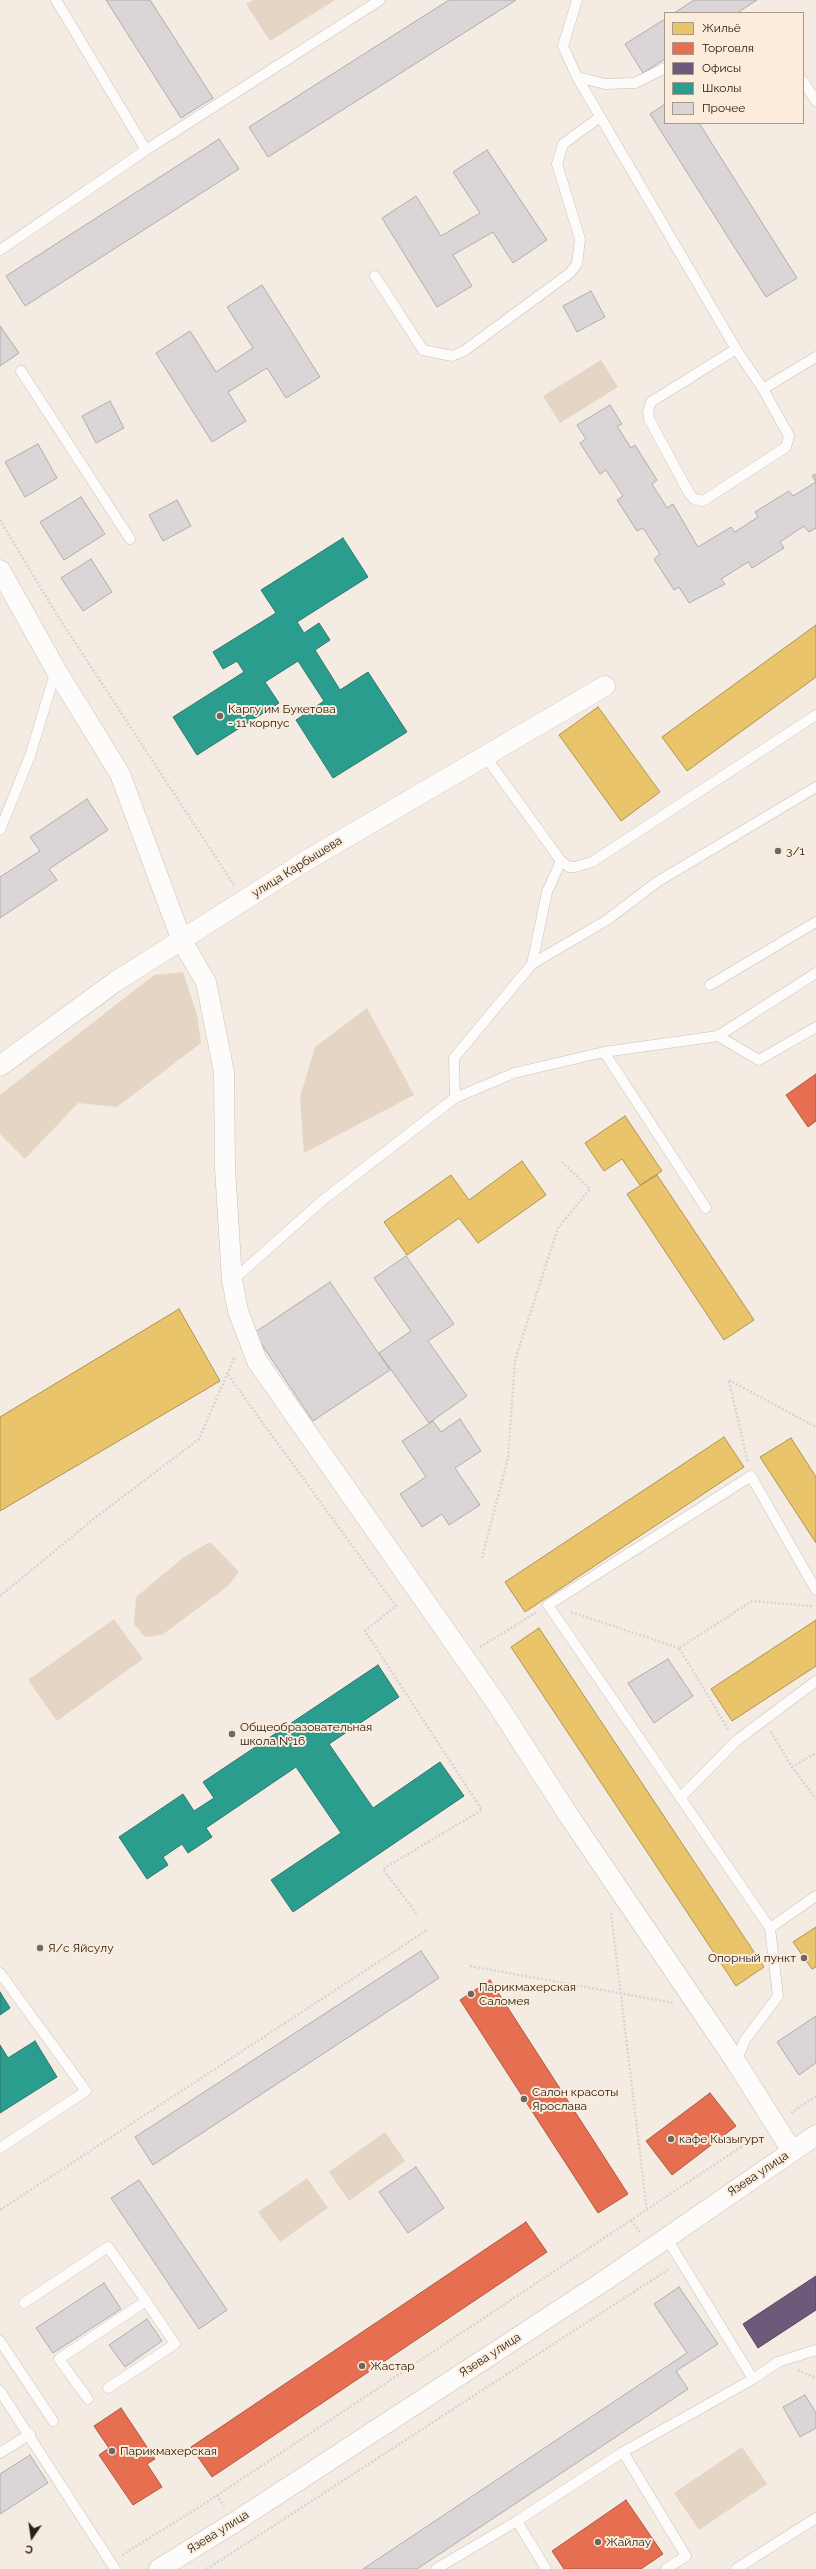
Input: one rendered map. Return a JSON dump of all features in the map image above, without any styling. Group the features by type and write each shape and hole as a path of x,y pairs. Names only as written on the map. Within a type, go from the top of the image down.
{"street":[{"path":"0,570 56,670 120,774 182,941 206,982 224,1072 225,1168 232,1280 238,1311 257,1361 499,1707 736,2062 774,2125 792,2151"},
{"name":"улица Карбышева","path":"0,1066 115,982 182,941 309,859 605,686"},
{"name":"Язева улица","path":"159,2569 235,2522 591,2289 816,2135"}],"lane":[{"path":"56,0 146,150"},
{"path":"0,250 146,150 380,0"},
{"path":"576,0 564,46 577,76 736,349 764,389 789,436 786,446 703,501 694,499 689,494 648,419 648,411 651,402 736,349"},
{"path":"577,76 605,84 635,83 664,68"},
{"path":"804,82 816,101"},
{"path":"375,276 423,350 452,356 464,351 570,273 577,264 580,239 557,164 563,144 600,117"},
{"path":"764,389 816,357"},
{"path":"21,372 130,539"},
{"path":"0,830 30,756 56,670"},
{"path":"485,756 561,861 568,867 592,862 816,715"},
{"path":"455,1098 454,1058 532,964 607,920 657,882 816,787"},
{"path":"532,964 547,892 561,861"},
{"path":"710,985 816,922"},
{"path":"232,1280 324,1200 455,1098 514,1073 604,1052 718,1036 816,973"},
{"path":"718,1036 759,1060 816,1027"},
{"path":"604,1052 706,1208"},
{"path":"736,2062 745,2040 778,1996 770,1928 548,1605 751,1476 815,1593"},
{"path":"681,1797 736,1742 816,1681"},
{"path":"770,1928 816,1896"},
{"path":"0,1973 86,2091 0,2148"},
{"path":"666,2237 753,2379"},
{"path":"24,2303 108,2247 175,2344 108,2388"},
{"path":"88,2398 59,2359 146,2301"},
{"path":"0,2341 53,2421"},
{"path":"436,2569 516,2521 623,2452 753,2379 778,2362 816,2350"},
{"path":"0,2391 30,2434 112,2566"},
{"path":"0,2453 30,2434"},
{"path":"623,2452 686,2556 666,2569"},
{"path":"516,2521 546,2569"},
{"path":"736,2569 815,2522"}],"path":[{"path":"0,520 57,614 245,900"},
{"path":"482,1558 508,1458 515,1360 558,1228 590,1189 562,1161"},
{"path":"0,1596 96,1517 199,1439 228,1375 244,1329"},
{"path":"228,1375 396,1606 365,1631 482,1810 383,1869 417,1914"},
{"path":"751,1476 729,1380 816,1427"},
{"path":"679,1648 752,1601 811,1606 815,1593"},
{"path":"485,1654 480,1647 548,1605 679,1648 736,1742"},
{"path":"764,1722 792,1767 816,1799"},
{"path":"792,1767 816,1753"},
{"path":"610,1906 647,2210"},
{"path":"0,2210 427,1930"},
{"path":"470,1966 620,1992 699,2008"},
{"path":"112,2566 816,2096"},
{"path":"207,2569 680,2260"}],"shaded area":[{"path":"253,0 335,0 270,41 246,4"},
{"path":"601,360 618,387 560,423 543,396"},
{"path":"183,972 197,1015 201,1043 117,1107 78,1103 25,1159 0,1134 0,1095 154,975"},
{"path":"367,1008 414,1095 304,1153 300,1097 315,1047"},
{"path":"210,1542 239,1572 228,1586 162,1635 145,1637 134,1624 136,1597 184,1557"},
{"path":"114,1619 143,1659 57,1721 28,1680"},
{"path":"385,2132 405,2161 349,2201 329,2172"},
{"path":"307,2178 328,2208 280,2242 258,2212"},
{"path":"742,2447 767,2484 699,2530 674,2493"}],"building: Жильё":[{"path":"816,625 816,677 687,771 662,737"},
{"path":"598,707 660,792 621,821 559,735"},
{"path":"625,1116 662,1171 640,1185 622,1159 604,1171 585,1143"},
{"path":"522,1161 546,1195 478,1243 459,1218 407,1255 384,1222 451,1175 469,1200"},
{"path":"657,1175 754,1320 724,1340 627,1194"},
{"path":"179,1309 220,1381 0,1511 0,1417"},
{"path":"724,1437 744,1467 525,1612 505,1582"},
{"path":"791,1438 816,1477 816,1543 760,1457"},
{"path":"816,1620 816,1666 732,1721 711,1689"},
{"path":"539,1628 764,1967 736,1986 511,1647"},
{"path":"816,1927 816,1967 812,1969 793,1942"}],"building: Торговля":[{"path":"816,1074 816,1121 808,1127 786,1095"},
{"path":"490,1980 628,2194 598,2213 460,2000"},
{"path":"710,2093 736,2126 672,2175 646,2141"},
{"path":"526,2222 547,2252 212,2477 191,2447"},
{"path":"121,2408 155,2459 147,2464 162,2487 133,2505 99,2455 109,2448 94,2426"},
{"path":"626,2500 663,2554 641,2569 564,2569 552,2551"}],"building: Офисы":[{"path":"816,2276 816,2310 758,2348 743,2324"}],"building: Школы":[{"path":"343,538 368,577 297,622 304,633 319,623 330,640 315,650 340,690 368,672 407,732 333,778 296,720 324,701 298,661 265,682 279,703 197,755 173,717 244,672 237,661 223,669 213,652 276,613 261,590"},
{"name":"Общеобразовательная школа №16","path":"378,1665 399,1697 329,1744 373,1808 440,1762 464,1796 293,1912 271,1880 341,1833 296,1767 206,1828 212,1837 188,1853 182,1844 163,1857 168,1865 147,1879 119,1837 183,1794 194,1811 214,1798 203,1782"},
{"path":"0,1992 10,2008 0,2015"},
{"path":"35,2041 57,2077 0,2113 0,2045 8,2058"}],"building: Прочее":[{"path":"106,0 150,0 213,98 181,118"},
{"path":"449,0 516,0 268,157 249,127"},
{"path":"694,0 757,0 739,12 676,12"},
{"path":"664,20 664,60 643,73 625,44"},
{"path":"664,105 664,124 700,124 797,278 766,297 650,114"},
{"path":"219,139 239,169 25,306 6,276"},
{"path":"487,150 547,240 513,263 493,232 453,255 472,286 437,307 382,218 416,196 441,236 480,213 453,172"},
{"path":"262,285 320,377 286,398 267,368 228,392 246,421 212,442 156,353 190,331 216,372 253,348 227,307"},
{"path":"591,291 605,317 577,332 563,306"},
{"path":"0,326 19,353 0,366"},
{"path":"110,401 124,428 96,443 82,416"},
{"path":"610,405 622,424 617,426 631,448 635,445 657,480 652,484 667,508 673,504 698,547 731,527 735,532 758,517 755,512 789,491 793,496 816,482 816,528 809,532 804,526 780,542 784,548 752,568 748,562 721,579 725,584 689,603 679,587 674,590 654,559 660,554 643,528 637,531 617,500 623,496 606,470 600,474 580,443 586,439 577,425"},
{"path":"38,444 57,478 25,497 5,462"},
{"path":"816,474 816,482 812,476"},
{"path":"81,497 105,534 64,560 40,522"},
{"path":"177,500 191,526 163,541 149,515"},
{"path":"91,559 112,592 83,611 61,578"},
{"path":"87,799 108,830 49,869 57,880 0,918 0,877 40,851 30,837"},
{"path":"406,1256 454,1324 428,1341 467,1396 429,1423 379,1353 411,1331 374,1278"},
{"path":"330,1282 390,1370 313,1421 254,1333"},
{"path":"460,1419 481,1451 455,1468 480,1505 449,1525 442,1514 422,1527 400,1494 426,1477 402,1441 433,1421 441,1432"},
{"path":"668,1659 693,1696 654,1723 628,1683"},
{"path":"421,1951 439,1978 153,2165 135,2137"},
{"path":"816,2016 816,2063 799,2075 777,2042"},
{"path":"416,2167 444,2208 408,2233 379,2192"},
{"path":"139,2180 227,2310 199,2329 111,2198"},
{"path":"104,2283 121,2309 53,2353 36,2328"},
{"path":"679,2287 718,2344 676,2371 688,2389 417,2569 363,2569 687,2353 654,2304"},
{"path":"147,2319 162,2341 125,2367 109,2345"},
{"path":"805,2395 816,2413 816,2428 800,2437 783,2407"},
{"path":"30,2455 48,2483 0,2514 0,2474"}],"place":[{"name":"Каргу им Букетова - 11 корпус","path":"220,716"},
{"name":"3/1","path":"778,851"},
{"name":"Общеобразовательная школа №16","path":"232,1734"},
{"name":"Я/c Яйсулу","path":"40,1948"},
{"name":"Опорный пункт","path":"804,1958"},
{"name":"Парикмахерская Саломея","path":"471,1994"},
{"name":"Салон красоты Ярослава","path":"524,2099"},
{"name":"кафе Кызыгурт","path":"671,2139"},
{"name":"Жастар","path":"362,2366"},
{"name":"Парикмахерская","path":"112,2451"},
{"name":"Жайлау","path":"598,2542"}]}
